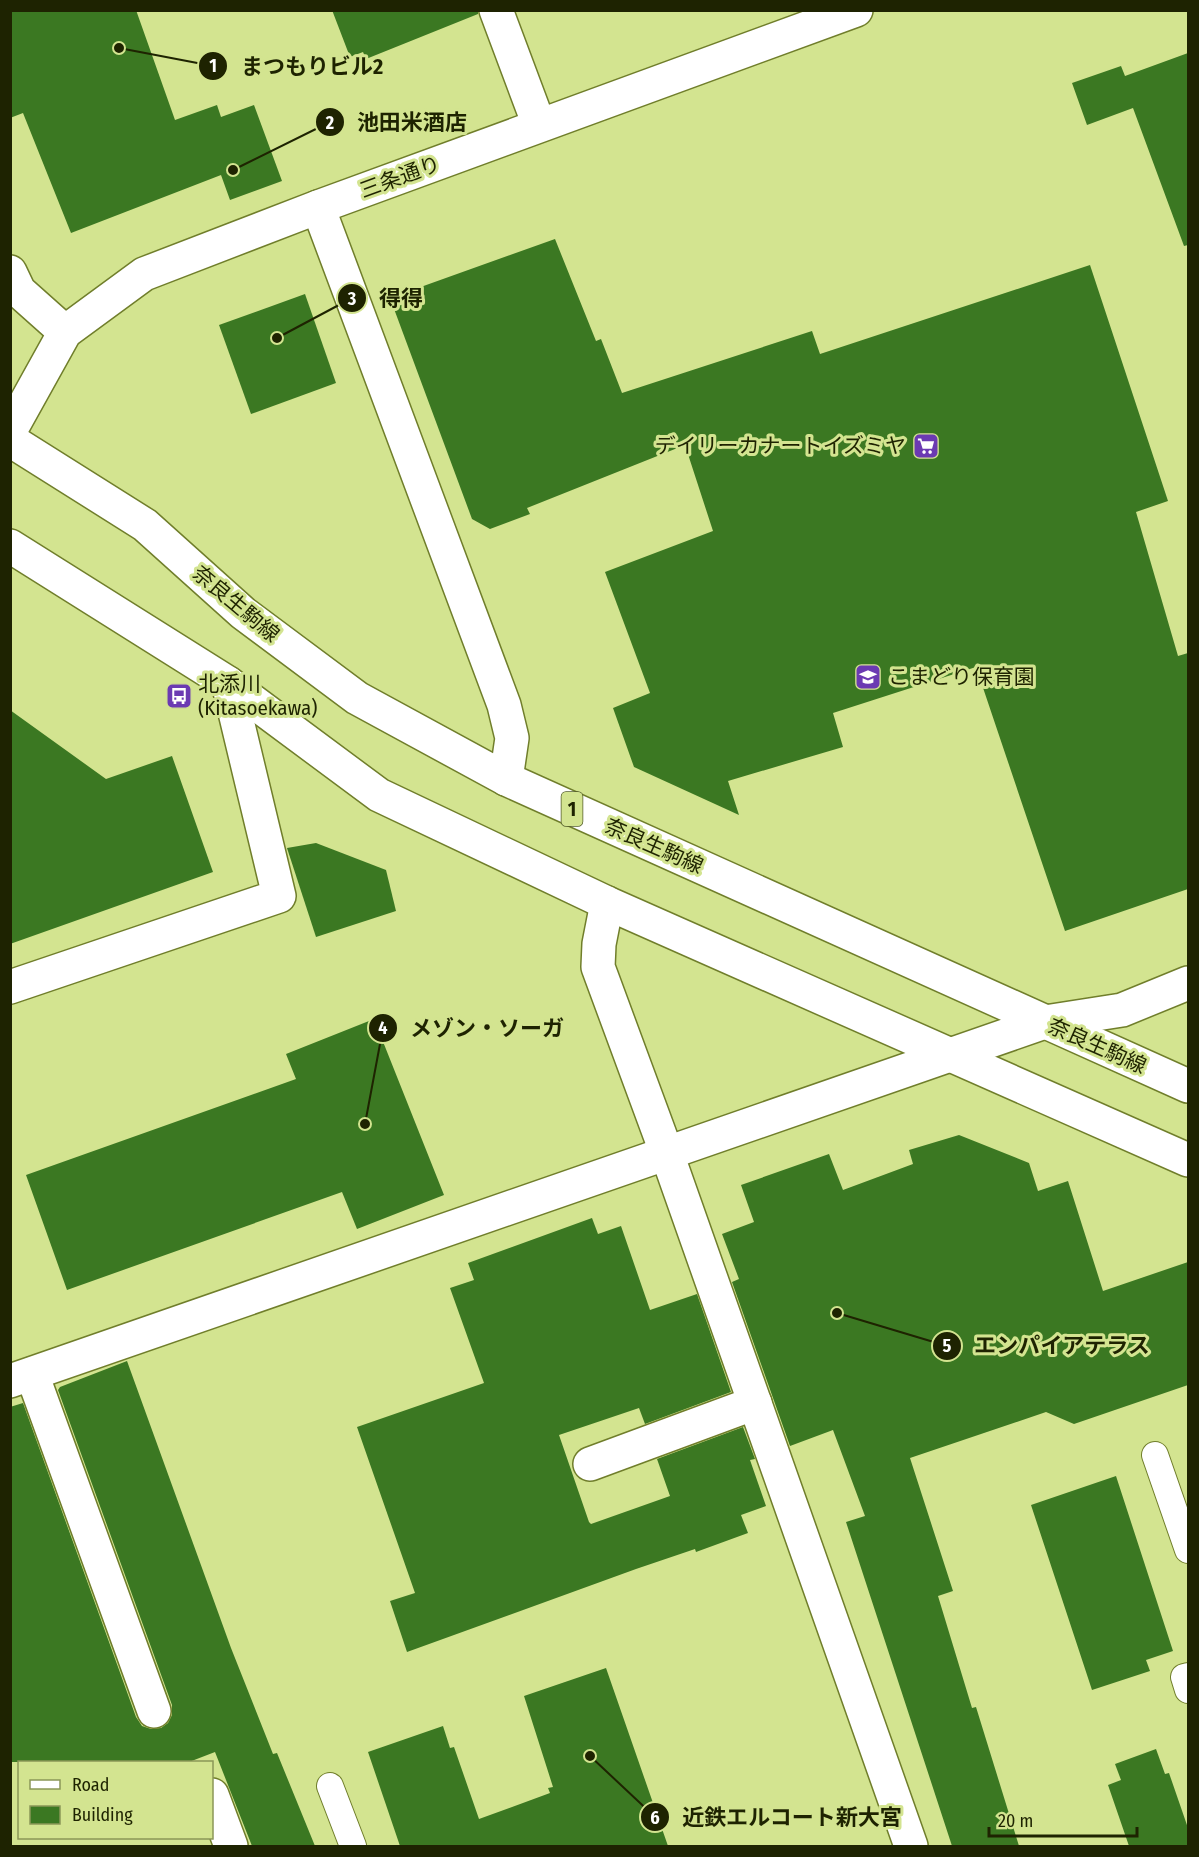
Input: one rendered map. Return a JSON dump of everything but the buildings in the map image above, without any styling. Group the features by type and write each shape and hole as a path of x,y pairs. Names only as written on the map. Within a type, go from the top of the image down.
{"street":[{"path":"496,10 539,125"},
{"name":"三条通り","path":"10,432 65,332 144,274 539,125 856,10"},
{"path":"318,207 504,705 512,738 506,779"},
{"path":"10,272 19,291 65,332"},
{"name":"奈良生駒線","path":"10,440 145,525 243,613 357,698 506,779 1188,1086"},
{"path":"10,546 228,683 379,795 607,903 1188,1160"},
{"path":"10,987 279,896 228,683"},
{"path":"607,903 598,967 667,1154 911,1846"},
{"path":"154,1711 21,1377 1045,1022 1122,1010 1188,983"},
{"path":"590,1464 755,1403"},
{"path":"213,1798 231,1846"}],"lane":[{"path":"1155,1455 1188,1550"},
{"path":"1188,1676 1184,1677 1188,1690"},
{"path":"330,1786 353,1846"}],"place":[{"name":"まつもりビル2","path":"119,48"},
{"name":"池田米酒店","path":"233,170"},
{"name":"得得","path":"277,338"},
{"name":"デイリーカナートイズミヤ","path":"926,446"},
{"name":"こまどり保育園","path":"868,677"},
{"name":"北添川 (Kitasoekawa)","path":"179,696"},
{"name":"メゾン・ソーガ","path":"365,1124"},
{"name":"エンパイアテラス","path":"837,1313"},
{"name":"近鉄エルコート新大宮","path":"590,1756"}]}
